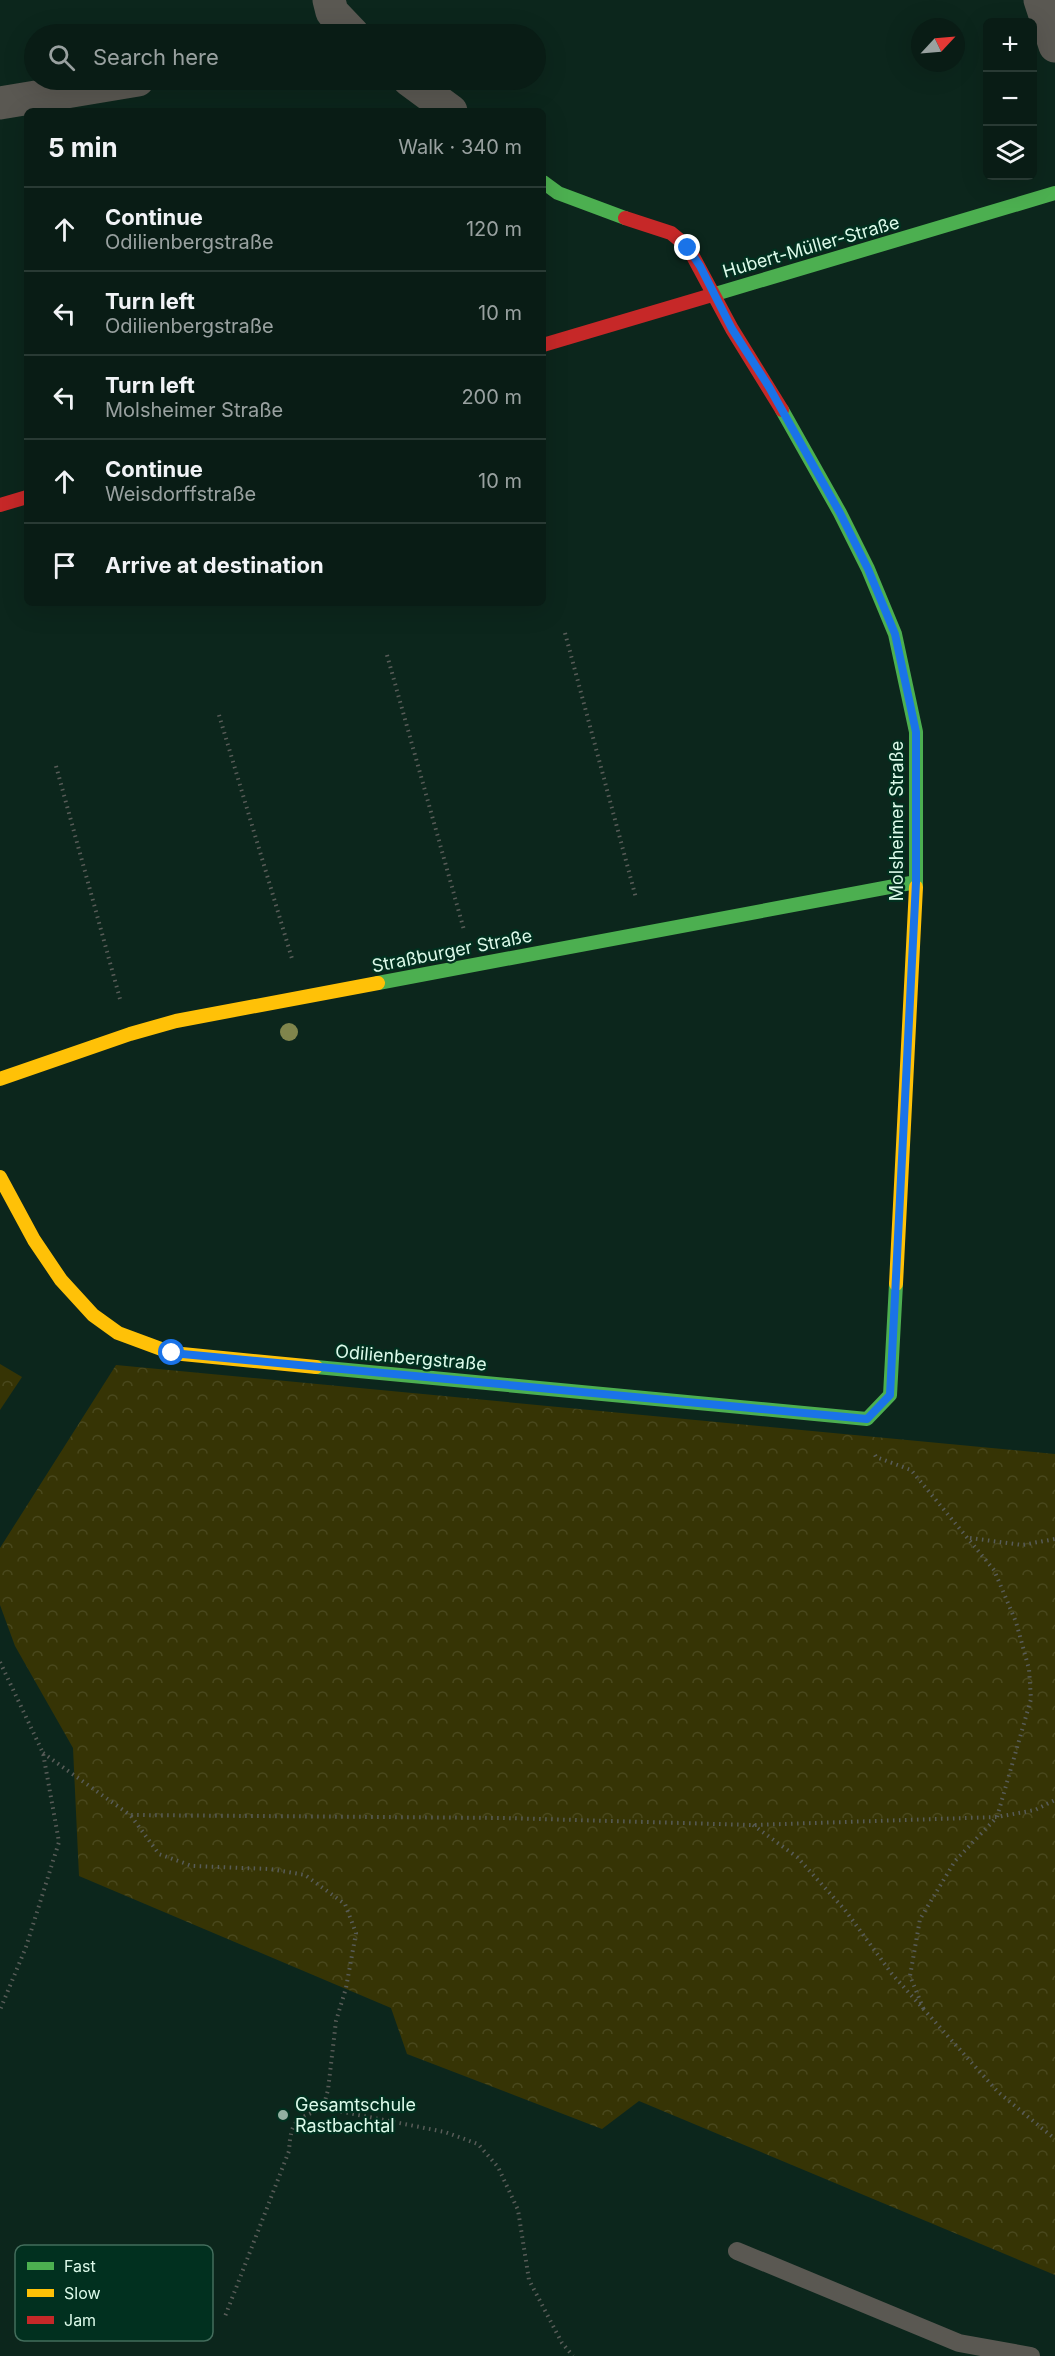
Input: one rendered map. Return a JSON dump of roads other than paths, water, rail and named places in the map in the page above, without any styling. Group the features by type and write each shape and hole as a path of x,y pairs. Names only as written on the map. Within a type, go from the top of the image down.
{"street":[{"path":"329,0 332,12 343,24"},
{"path":"1040,0 1055,46"},
{"path":"0,103 78,90"},
{"path":"423,90 447,108"},
{"name":"Molsheimer Straße","path":"546,184 558,193 671,233 688,248 840,513 868,569 895,634 916,732 916,882 890,1395 867,1419"},
{"name":"Hubert-Müller-Straße","path":"546,344 1055,193"},
{"path":"0,505 24,498"},
{"name":"Straßburger Straße","path":"0,1079 130,1034 176,1021 916,882"},
{"name":"Odilienbergstraße","path":"0,1177 18,1212 48,1260 78,1300 113,1330 172,1353 867,1419"}],"lane":[{"path":"737,2251 959,2343 1031,2356"}],"place":[{"name":"Gesamtschule Rastbachtal","path":"283,2115"}]}
